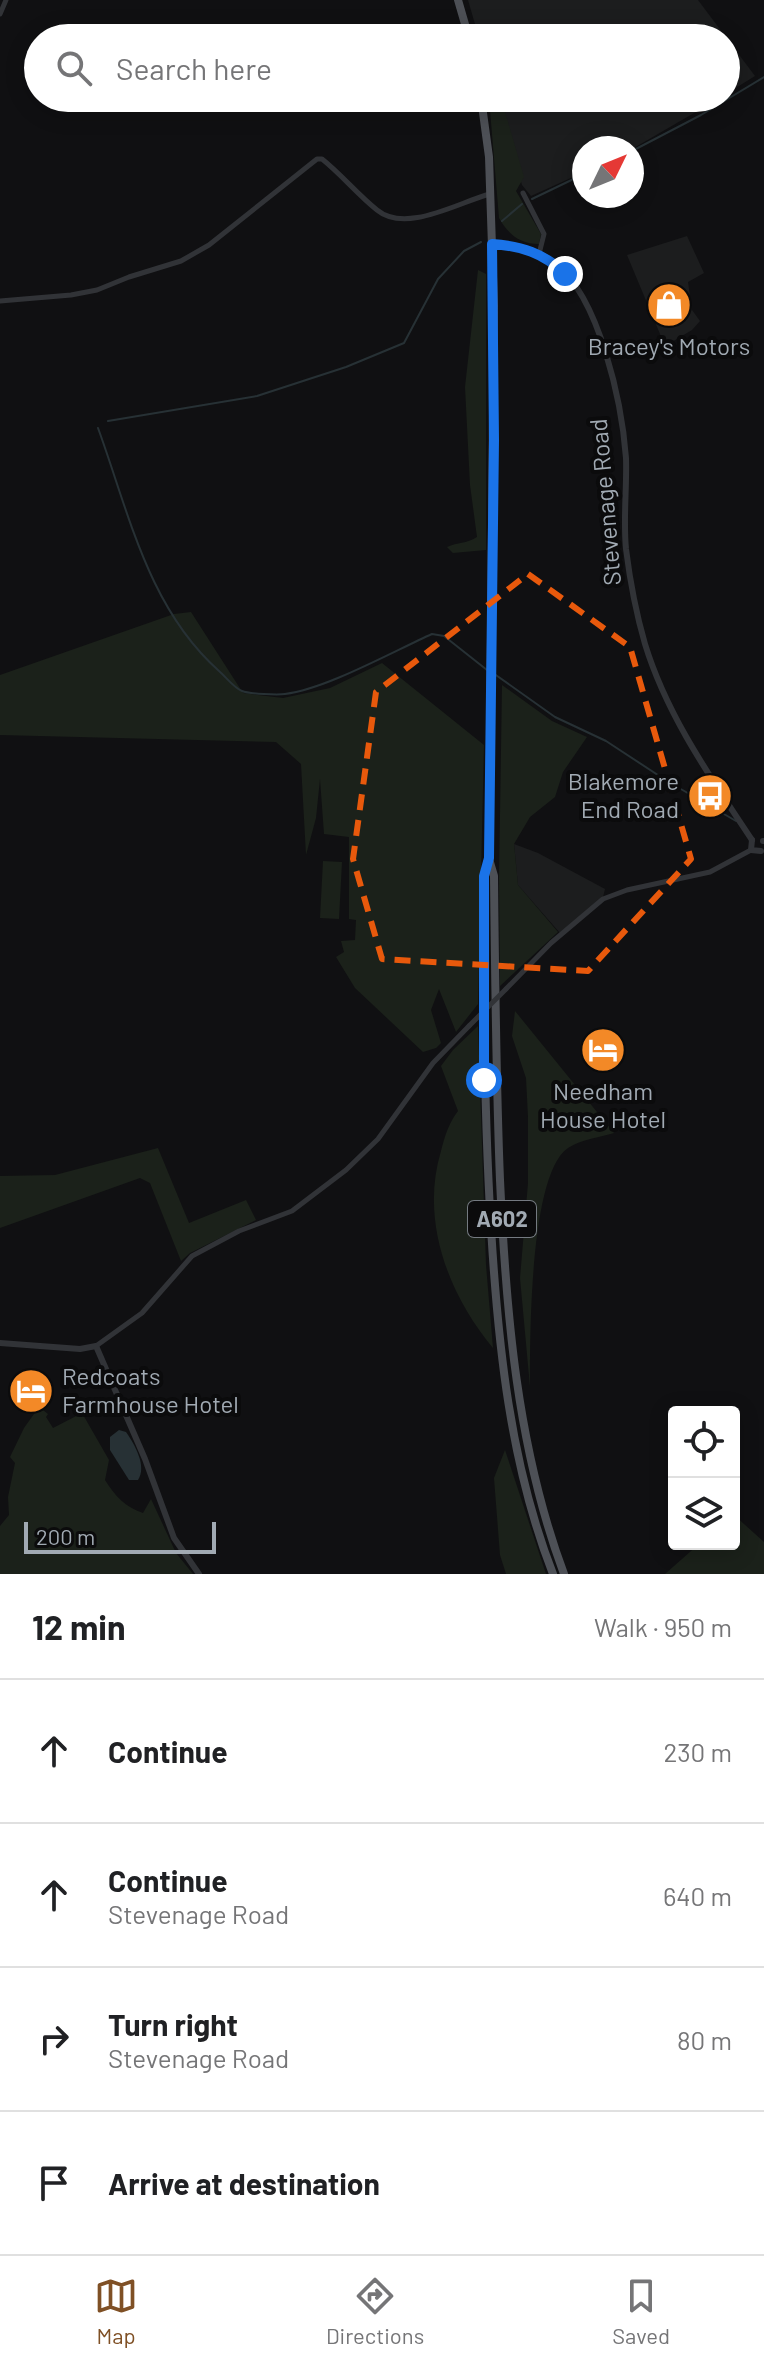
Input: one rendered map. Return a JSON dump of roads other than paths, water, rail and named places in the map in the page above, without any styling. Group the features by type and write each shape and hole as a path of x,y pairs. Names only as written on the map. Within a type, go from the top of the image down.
{"main road":[{"path":"458,0 465,24"},
{"name":"A602","path":"482,112 491,194 492,244 492,657 489,858 484,876 485,1136 496,1314 522,1473 553,1574"},
{"name":"A602","path":"489,858 494,876 498,1129 508,1314 515,1373 533,1470 564,1574"}],"street":[{"path":"0,14 6,0"},
{"path":"0,301 97,290 181,261 209,245 317,159 331,166 379,212 391,217 431,215 491,194"},
{"path":"523,193 544,234 539,254"},
{"name":"Stevenage Road","path":"492,244 522,247 555,263 574,284 603,345 624,445 626,546 646,645 664,694 684,734 752,840"},
{"path":"0,1343 80,1349 96,1346 142,1313 192,1256 239,1231 292,1211 346,1170 378,1139 433,1063 551,943 603,899 627,890 710,872 751,850 763,852 763,841 752,840 751,850"},
{"path":"96,1346 145,1459 174,1538 199,1574"}],"waterway":[{"path":"740,91 764,77"},
{"path":"644,145 706,112"},
{"path":"532,199 572,180"},
{"path":"502,221 522,204"},
{"path":"108,421 257,396 346,367 404,343 438,279 464,251 481,242"},
{"path":"98,428 131,526 158,589 195,646 239,690 270,694 301,691 339,678 432,634 444,636 487,670"},
{"path":"493,673 555,717 606,741 736,821"}],"place":[{"name":"Bracey's Motors","path":"669,305"},
{"name":"Blakemore End Road","path":"710,796"},
{"name":"Needham House Hotel","path":"603,1050"},
{"name":"Redcoats Farmhouse Hotel","path":"31,1391"}]}
